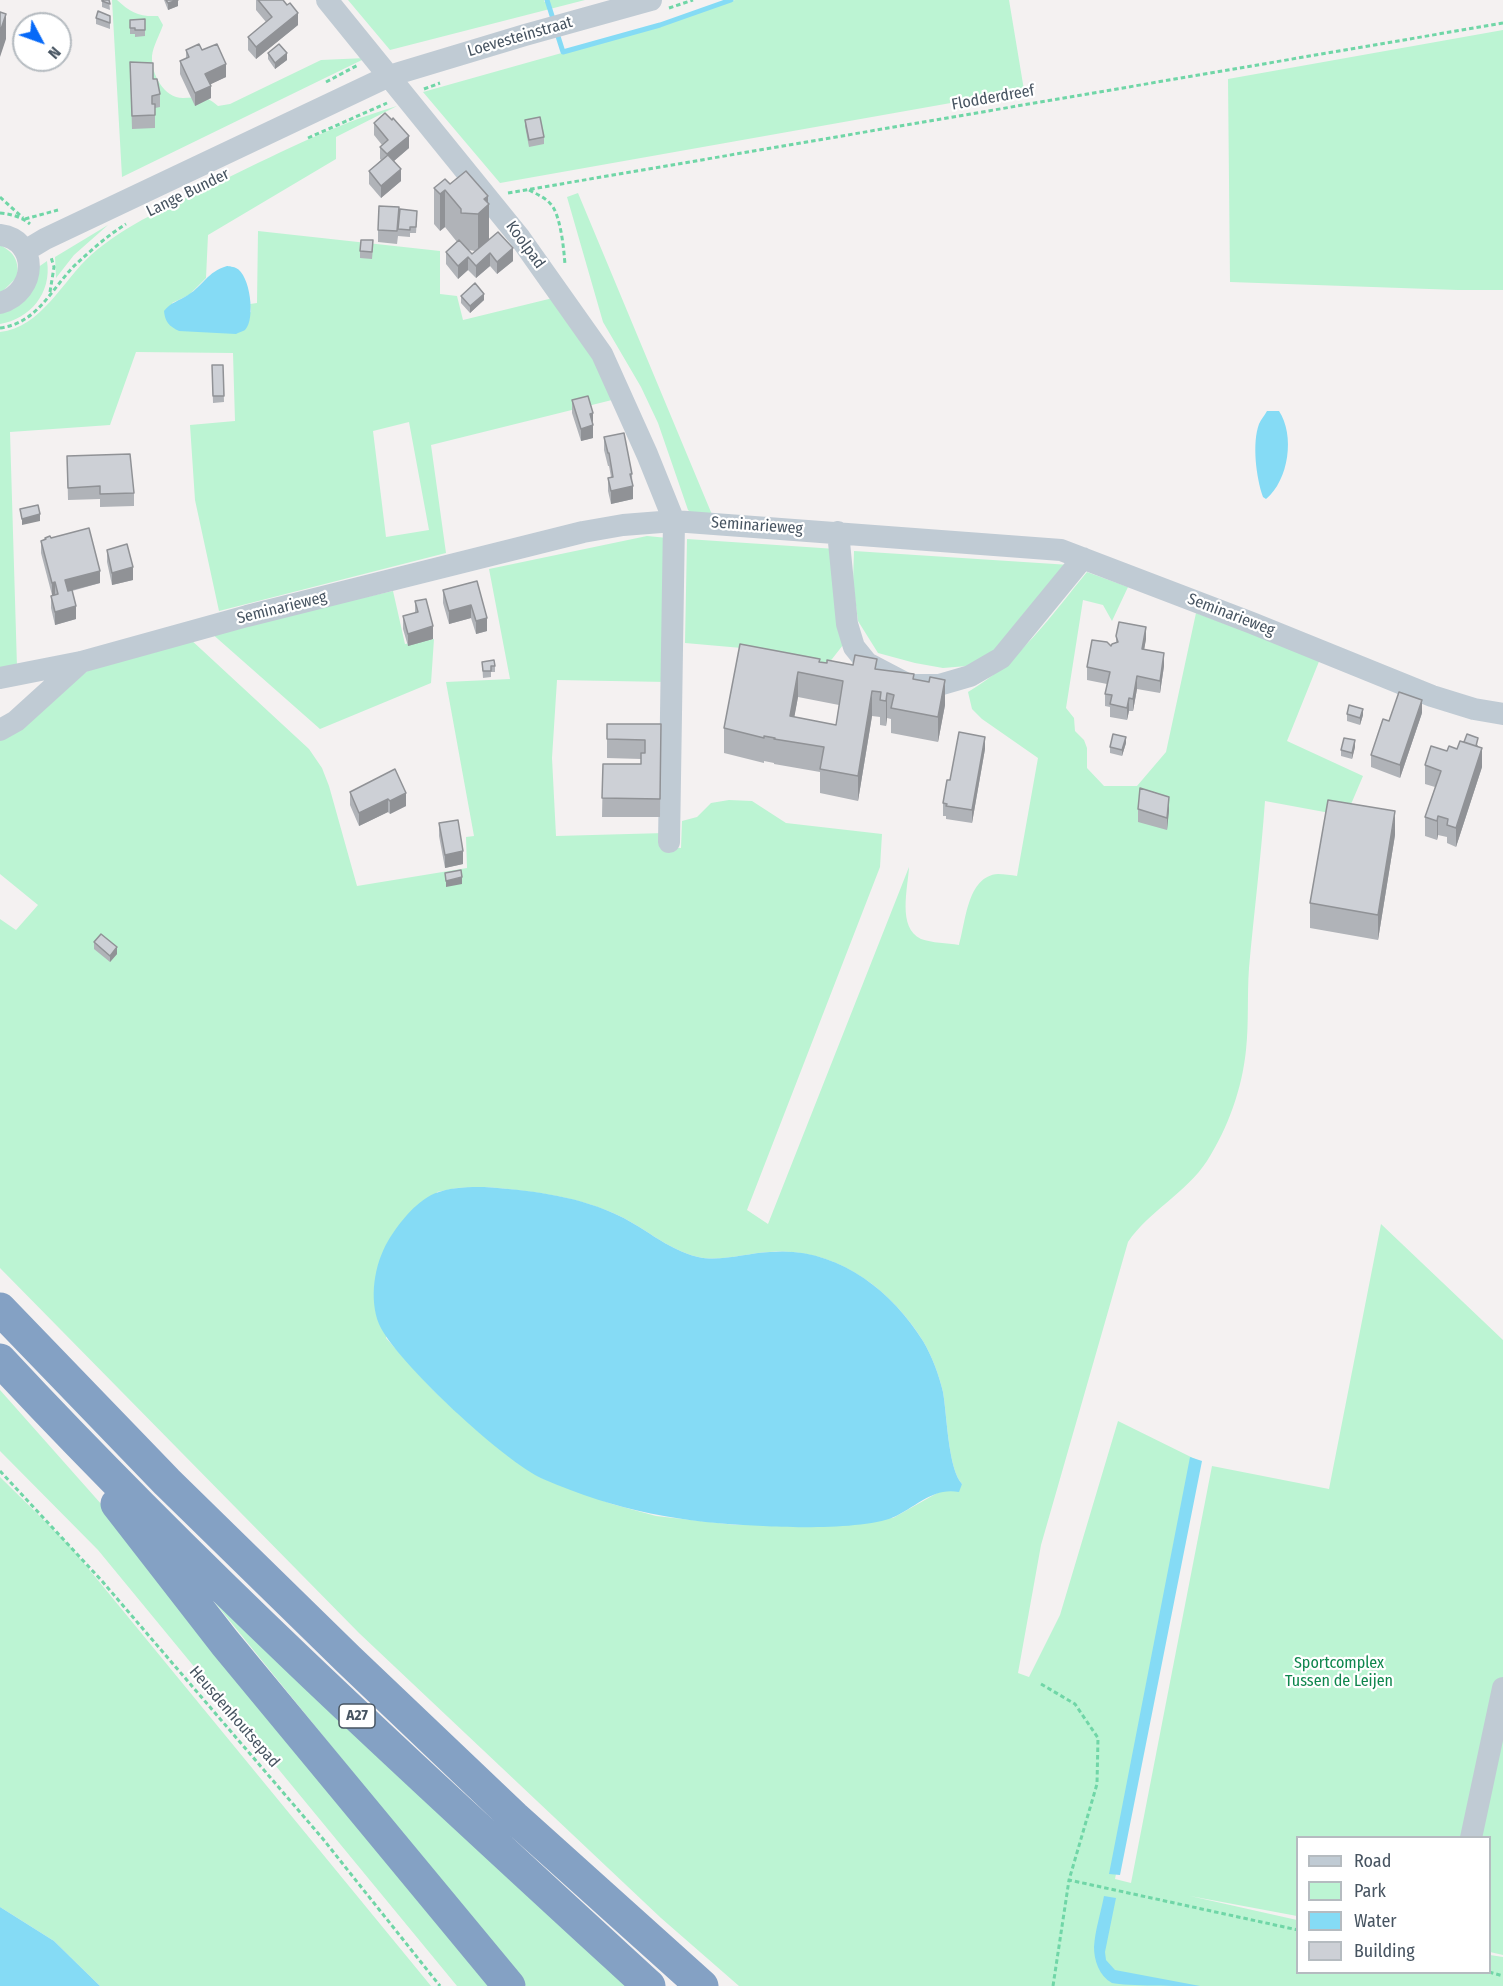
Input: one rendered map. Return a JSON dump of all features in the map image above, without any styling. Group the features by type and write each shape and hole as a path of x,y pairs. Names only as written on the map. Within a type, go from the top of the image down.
{"highway":[{"name":"A27","path":"0,1310 167,1482 339,1651 514,1817 702,1986"},
{"name":"A27","path":"0,1360 72,1438 324,1685 649,1986"},
{"name":"A27","path":"72,1438 124,1515 225,1643 509,1986"}],"street":[{"name":"Koolpad","path":"327,0 488,196 602,354 674,521"},
{"name":"Loevesteinstraat","path":"389,76 651,0"},
{"name":"Lange Bunder","path":"25,251 45,239 389,76"},
{"path":"0,235 16,241 25,251 29,262 26,285 9,301 0,303"},
{"path":"669,842 674,521"},
{"name":"Seminarieweg","path":"0,678 81,662 247,616 583,532 623,525 674,521 1061,550 1252,623 1432,696 1474,709 1503,714"},
{"path":"838,532 847,624 854,647 867,663 909,685 939,685 970,676 1001,658 1083,558"},
{"path":"0,730 16,721 81,662"},
{"path":"1471,1836 1503,1688"}],"path":[{"name":"Flodderdreef","path":"488,196 1503,23"},
{"path":"298,142 404,96"},
{"path":"528,189 544,197 554,209 564,250 566,303"},
{"path":"0,197 25,219 0,213"},
{"name":"Lange Bunder","path":"0,328 12,326 34,314 74,267 99,243 132,221"},
{"name":"Heusdenhoutsepad","path":"0,1471 102,1581 323,1839 440,1986"},
{"path":"1041,1684 1075,1704 1098,1738 1098,1784 1069,1880 1053,1986"},
{"path":"1069,1880 1296,1930"}],"green space":[{"path":"112,0 117,0 135,13 158,16 163,25 155,44 152,63 160,84 176,97 205,98 218,106 230,104 321,60 366,58 122,177"},
{"path":"348,0 544,0 544,2 547,0 585,0 390,50"},
{"path":"735,0 1009,0 1024,90 500,183 423,92 615,38"},
{"path":"1503,30 1503,290 1230,282 1228,79"},
{"path":"397,106 336,137 336,159 208,235 206,278 189,295 172,303 179,331 206,331 251,312 250,304 257,303 258,231 440,251 440,294 457,296 463,320 557,297 620,398 431,445 446,553 219,611 195,500 190,425 235,421 233,353 136,352 110,425 10,432 17,667 0,669 0,332 15,329 28,322 91,255 134,225 280,152","holes":["409,422 429,530 386,537 373,431"]},
{"path":"578,193 713,517 692,514 688,510 658,423 641,387 603,322 567,197"},
{"path":"108,225 74,255 56,278 55,257"},
{"path":"0,245 15,258 18,276 0,294"},
{"path":"47,261 46,284 37,303 21,317 0,324 0,312 37,268"},
{"name":"Sportcomplex Tussen de Leijen","path":"647,536 668,538 667,682 557,680 552,758 556,836 665,833 665,847 681,848 682,821 697,817 711,803 729,800 752,801 786,823 882,834 880,867 747,1210 768,1224 909,867 906,917 914,934 925,940 959,945 966,913 974,891 980,883 998,874 1017,876 1038,758 982,719 972,709 968,692 1003,667 1033,638 1087,572 1128,587 1112,621 1103,605 1083,600 1066,708 1074,718 1075,731 1084,740 1087,748 1087,768 1104,786 1137,786 1166,752 1196,613 1320,659 1287,741 1363,776 1346,816 1265,801 1249,968 1246,1050 1237,1094 1228,1122 1207,1161 1189,1183 1146,1221 1128,1242 1041,1545 1018,1673 1029,1677 1060,1615 1118,1421 1195,1459 1115,1879 1131,1883 1212,1466 1329,1489 1381,1224 1503,1340 1503,1955 1491,1952 1491,1836 1296,1836 1296,1916 1190,1896 1296,1920 1296,1974 1491,1974 1491,1955 1503,1957 1503,1986 739,1986 661,1918 359,1633 0,1268 0,919 16,930 38,905 0,874 0,735 89,670 189,638 309,749 322,768 357,886 467,868 466,837 474,836 446,682 510,679 489,569","holes":["484,1187 533,1192 598,1207 624,1218 676,1249 698,1257 725,1258 770,1252 794,1252 817,1256 859,1275 895,1304 910,1322 929,1353 943,1392 954,1467 962,1484 939,1492 893,1518 736,1525 656,1516 612,1504 539,1477 479,1432 434,1391 386,1338 437,1192 457,1188"]},
{"path":"687,539 836,549 843,645 825,668 792,659 776,651 685,643"},
{"path":"854,551 1070,565 1003,648 967,666 943,668 878,653 858,621 853,583"},
{"path":"393,591 405,644 434,639 431,683 320,729 210,632"},
{"path":"0,1390 110,1514 501,1986 457,1986 98,1550 0,1451"},
{"path":"0,1477 69,1545 431,1986 100,1986 54,1941 0,1907"},
{"path":"186,1567 639,1986 526,1986"}],"water":[{"path":"227,266 241,272 248,287 251,307 245,330 236,334 179,331 170,325 164,311 193,291 210,275"},
{"path":"1267,411 1279,411 1287,432 1288,444 1280,481 1266,499 1263,497 1258,480 1255,450 1259,424"},
{"path":"484,1187 550,1194 598,1207 624,1218 676,1249 698,1257 715,1258 770,1252 794,1252 817,1256 859,1275 895,1304 910,1322 929,1353 943,1392 951,1454 957,1477 962,1484 959,1492 941,1492 894,1517 866,1524 811,1527 763,1526 705,1522 624,1507 570,1490 526,1469 479,1433 406,1362 379,1324 374,1304 374,1282 379,1261 392,1234 403,1219 431,1195 456,1188"},
{"path":"1190,1457 1202,1461 1120,1875 1109,1874"},
{"path":"1104,1896 1116,1898 1105,1952 1106,1960 1115,1970 1200,1986 1129,1985 1112,1983 1107,1980 1098,1967 1094,1947"},
{"path":"0,1907 54,1941 100,1986 0,1986"}],"building":[{"path":"258,0 283,0 287,5 290,3 298,13 256,47 248,37 272,17"},
{"path":"98,11 110,16 110,23 96,18"},
{"path":"0,12 6,14 0,32"},
{"path":"145,19 145,30 130,28 130,20"},
{"path":"199,44 202,50 217,44 226,64 205,74 211,86 195,93 180,61 189,57 186,50"},
{"path":"279,44 287,53 275,63 268,53"},
{"path":"130,62 153,63 153,79 157,79 160,94 152,96 155,115 132,116"},
{"path":"385,113 392,120 393,118 409,136 387,154 380,147 388,140 374,123"},
{"path":"540,117 544,137 529,140 525,120"},
{"path":"388,155 401,169 381,186 369,171"},
{"path":"466,171 488,196 484,199 489,204 478,214 461,213 461,209 445,190 440,194 434,188 445,179 450,184"},
{"path":"379,206 399,207 397,231 378,230"},
{"path":"400,209 417,211 416,227 410,227 410,230 398,229"},
{"path":"498,232 513,248 497,262 490,253 476,266 468,257 458,266 446,252 459,240 472,254"},
{"path":"361,240 373,240 372,252 360,251"},
{"path":"475,283 484,294 470,306 461,296"},
{"path":"212,365 223,365 224,396 213,396"},
{"path":"588,396 593,413 590,414 593,425 581,429 572,400"},
{"path":"624,433 633,486 611,491 608,478 613,477 604,437"},
{"path":"130,454 134,493 100,494 100,486 68,488 67,456"},
{"path":"38,505 40,514 22,519 20,509"},
{"path":"89,528 100,571 65,580 68,591 72,590 76,606 55,612 51,596 58,594 55,582 52,583 41,541 50,536 51,538"},
{"path":"127,544 133,567 112,573 107,550"},
{"path":"477,581 487,618 476,621 471,605 449,611 443,590"},
{"path":"426,599 433,626 408,634 403,616 418,612 415,601"},
{"path":"1119,622 1146,627 1142,649 1164,653 1160,681 1137,676 1133,699 1129,698 1127,708 1110,704 1112,695 1105,694 1110,672 1087,667 1092,640 1107,642 1111,646 1118,642 1116,636"},
{"path":"740,644 820,659 819,662 827,663 827,660 853,665 855,655 877,659 875,669 914,674 913,679 929,682 930,677 945,680 938,717 891,708 894,695 887,693 886,701 880,700 881,692 872,691 858,776 820,769 824,747 764,736 764,738 724,728","holes":["798,672 843,681 836,725 790,716"]},
{"path":"494,660 495,666 491,666 491,671 483,671 482,662"},
{"path":"1399,692 1422,700 1400,765 1371,755 1383,719 1389,721"},
{"path":"1349,705 1363,709 1360,718 1347,714"},
{"path":"607,724 661,724 660,799 602,798 603,764 641,764 641,753 645,753 645,740 607,739"},
{"path":"959,732 985,737 972,810 946,806 947,804 943,803"},
{"path":"1113,734 1126,737 1122,750 1110,747"},
{"path":"1467,734 1478,738 1476,746 1464,742"},
{"path":"1344,738 1355,740 1352,753 1341,750"},
{"path":"1460,741 1482,748 1456,828 1447,825 1448,819 1438,816 1437,821 1425,817 1441,771 1425,765 1431,746 1447,751 1449,746 1457,749"},
{"path":"395,769 406,793 359,813 350,792"},
{"path":"1140,788 1169,797 1167,818 1138,809"},
{"path":"1328,800 1395,811 1378,915 1310,903"},
{"path":"458,820 463,851 445,855 439,823"},
{"path":"461,870 462,877 446,881 445,873"},
{"path":"101,934 117,947 110,956 94,942"}],"waterway":[{"path":"547,0 554,22"},
{"path":"556,30 563,52 660,25 731,0"}]}
